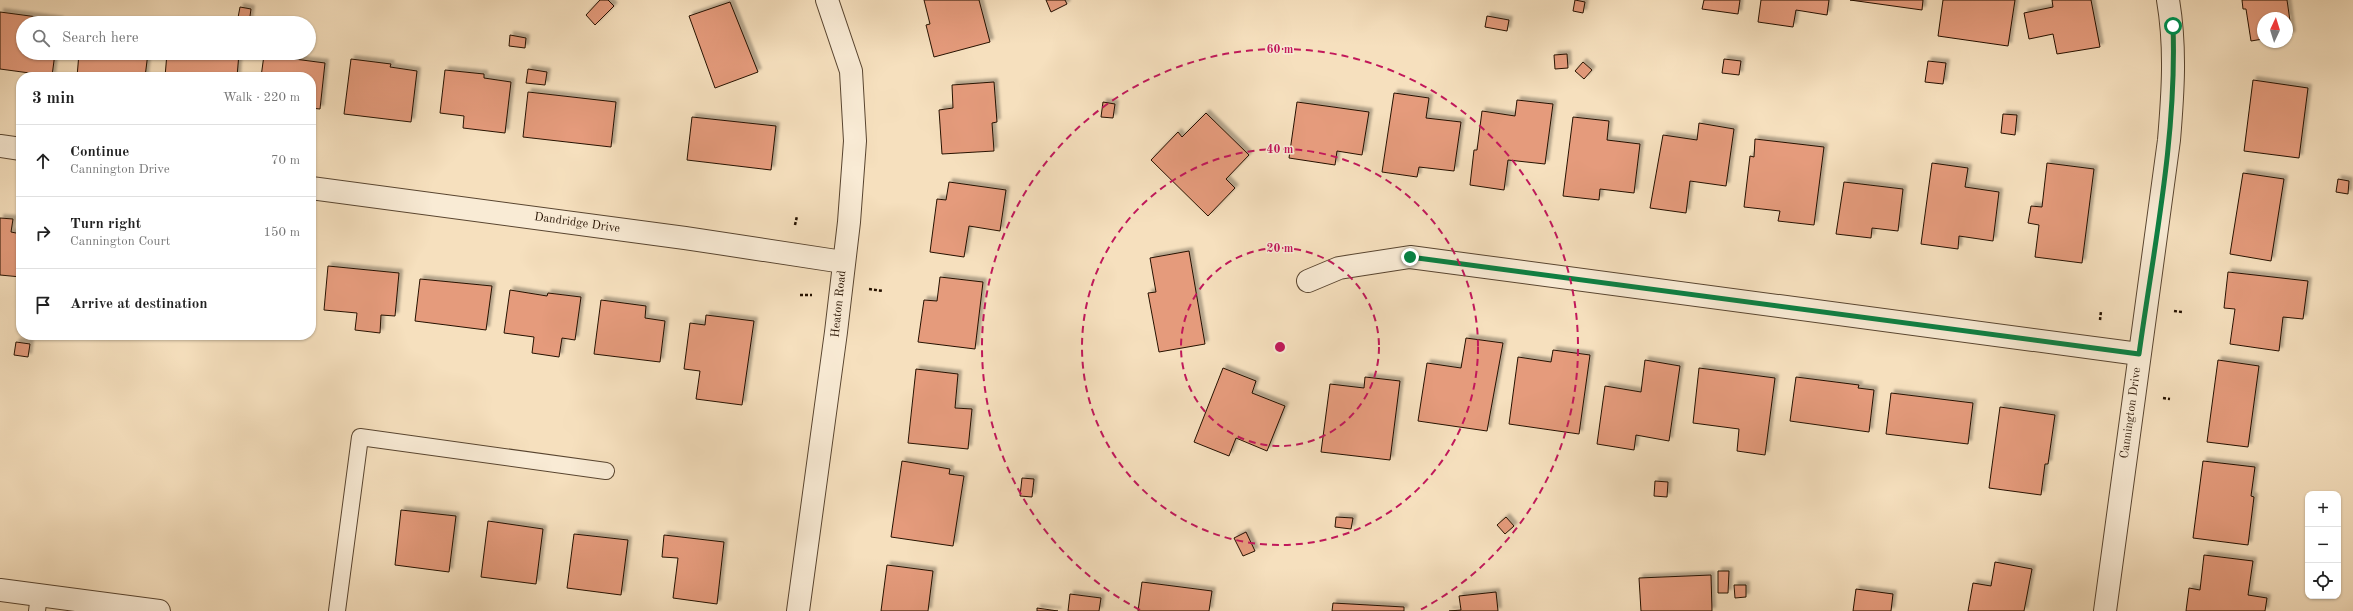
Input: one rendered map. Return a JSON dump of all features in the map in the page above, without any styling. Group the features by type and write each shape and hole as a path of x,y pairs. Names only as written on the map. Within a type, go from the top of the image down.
{"street":[{"name":"Heaton Road","path":"798,611 836,332 855,141 851,71 827,0"},
{"name":"Cannington Drive","path":"2105,611 2169,140 2174,74 2173,26 2168,0"},
{"path":"0,146 16,148"},
{"name":"Dandridge Drive","path":"316,189 685,238 843,262"},
{"path":"1308,280 1339,268 1410,257 2139,354"},
{"path":"0,590 38,603 159,611"}],"lane":[{"path":"337,611 360,437 606,471"}],"path":[{"path":"794,230 797,216"},
{"path":"869,288 883,291"},
{"path":"800,295 816,295"}],"building":[{"path":"600,0 608,0 614,6 595,25 586,15"},
{"path":"924,0 979,0 990,42 934,57 926,25 930,24"},
{"path":"1046,0 1065,0 1067,4 1051,12"},
{"path":"1575,0 1585,2 1583,13 1573,11"},
{"path":"1704,0 1740,0 1738,14 1702,9"},
{"path":"1761,0 1829,0 1827,15 1796,10 1793,27 1758,22"},
{"path":"1850,0 1923,0 1922,10"},
{"path":"1943,0 2015,0 2008,46 1938,36"},
{"path":"2052,0 2091,0 2100,47 2057,54 2053,34 2029,39 2024,13 2053,7"},
{"path":"2242,0 2287,0 2289,12 2257,12 2257,40 2251,41 2246,9 2243,9"},
{"path":"730,2 758,72 715,88 689,16"},
{"path":"240,7 251,9 250,16 238,16"},
{"path":"0,12 30,16 16,16 16,60 54,60 53,72 22,72 0,69"},
{"path":"1487,16 1509,20 1507,31 1485,27"},
{"path":"510,35 526,38 525,48 509,46"},
{"path":"1567,54 1568,68 1555,69 1554,55"},
{"path":"351,59 391,64 390,67 417,71 411,122 344,114"},
{"path":"1724,59 1741,61 1739,75 1722,73"},
{"path":"78,60 147,60 146,72 77,72"},
{"path":"166,60 238,60 237,72 165,72"},
{"path":"263,60 302,60 325,63 320,109 316,109 316,72 262,72"},
{"path":"1928,61 1946,63 1943,84 1925,82"},
{"path":"1583,62 1592,70 1584,79 1575,71"},
{"path":"528,69 547,72 545,85 526,83"},
{"path":"445,70 484,74 484,78 511,82 505,133 463,128 464,116 440,113"},
{"path":"2253,80 2308,88 2299,158 2244,151"},
{"path":"994,82 997,122 992,123 994,151 942,154 939,110 953,108 952,85"},
{"path":"528,92 616,102 611,147 523,137"},
{"path":"1394,93 1429,98 1426,118 1461,122 1454,171 1419,167 1417,177 1382,172"},
{"path":"1517,100 1553,104 1545,164 1508,160 1504,190 1470,185 1474,150 1477,150 1482,111 1515,116"},
{"path":"1103,102 1115,104 1113,118 1101,117"},
{"path":"1297,102 1369,112 1362,155 1337,151 1335,165 1289,158"},
{"path":"1206,113 1249,155 1226,179 1235,188 1208,216 1151,160 1178,132 1182,137"},
{"path":"2003,114 2017,115 2015,135 2001,133"},
{"path":"692,117 776,126 771,170 687,160"},
{"path":"1573,117 1609,121 1607,140 1640,144 1634,193 1600,189 1599,200 1563,196"},
{"path":"1699,123 1734,129 1726,186 1690,181 1686,213 1650,208 1663,135 1697,140"},
{"path":"1755,139 1824,147 1814,225 1778,221 1780,211 1744,207 1750,156 1754,157"},
{"path":"1932,163 1968,168 1965,187 1999,192 1993,241 1959,236 1958,249 1921,244"},
{"path":"2047,163 2094,169 2082,263 2035,257 2039,225 2028,223 2031,206 2042,207"},
{"path":"2243,173 2284,179 2271,261 2230,254"},
{"path":"2338,179 2349,181 2348,194 2336,192"},
{"path":"949,182 1006,190 1000,231 969,226 964,257 930,252 937,199 946,200"},
{"path":"1844,182 1903,189 1898,231 1872,228 1871,238 1836,234"},
{"path":"0,218 13,219 11,232 16,233 16,277 0,275"},
{"path":"1189,251 1205,344 1159,352 1148,293 1156,292 1150,258"},
{"path":"328,266 399,273 395,316 381,315 380,333 355,330 357,313 324,310"},
{"path":"2228,272 2308,281 2303,319 2283,317 2279,351 2230,344 2235,309 2224,308"},
{"path":"940,277 983,282 975,349 918,342 924,300 937,301"},
{"path":"420,279 492,286 486,330 415,321"},
{"path":"510,290 547,296 548,293 581,297 575,340 562,338 559,357 532,353 534,337 504,333"},
{"path":"601,300 646,306 645,318 665,321 660,362 594,354"},
{"path":"706,315 754,321 742,405 696,399 700,371 684,369 690,323 705,325"},
{"path":"1466,338 1503,343 1487,431 1418,421 1427,363 1461,368"},
{"path":"16,342 30,344 28,357 14,355"},
{"path":"1553,350 1590,355 1579,434 1509,424 1518,357 1551,362"},
{"path":"1645,360 1680,366 1669,441 1636,435 1634,450 1597,444 1605,386 1641,392"},
{"path":"2218,360 2259,366 2248,447 2207,442"},
{"path":"1223,368 1256,381 1252,393 1285,406 1267,451 1236,438 1229,456 1194,442"},
{"path":"1699,368 1775,378 1765,455 1737,451 1739,429 1693,423"},
{"path":"916,369 958,374 955,408 972,409 968,449 908,443"},
{"path":"1365,377 1400,381 1390,460 1321,452 1330,384 1364,388"},
{"path":"1796,377 1859,385 1858,388 1874,390 1869,432 1790,421"},
{"path":"1891,393 1973,403 1968,444 1886,434"},
{"path":"2000,407 2055,415 2048,464 2045,464 2041,495 1989,488"},
{"path":"902,461 950,469 949,474 964,476 953,546 891,537"},
{"path":"2203,461 2255,467 2251,496 2254,497 2248,545 2193,538"},
{"path":"1022,478 1034,479 1032,497 1020,496"},
{"path":"1655,481 1668,482 1667,497 1654,496"},
{"path":"401,510 456,516 449,572 395,565"},
{"path":"1336,517 1353,518 1351,529 1335,527"},
{"path":"1506,517 1514,526 1505,534 1497,525"},
{"path":"488,521 543,529 536,584 481,577"},
{"path":"1246,532 1255,551 1243,556 1234,538"},
{"path":"574,534 628,540 621,595 567,588"},
{"path":"664,535 724,542 717,604 673,598 678,558 662,557"},
{"path":"2204,555 2253,561 2248,595 2267,598 2265,611 2186,611 2189,588 2200,590"},
{"path":"1995,562 2032,569 2024,611 1968,611 1973,583 1991,586"},
{"path":"887,565 933,571 928,611 881,611"},
{"path":"1718,571 1729,571 1728,593 1718,593"},
{"path":"1711,575 1712,611 1641,611 1639,578"},
{"path":"1142,582 1212,591 1209,611 1138,611"},
{"path":"1734,585 1746,585 1746,597 1735,598"},
{"path":"1856,589 1893,594 1891,611 1853,611"},
{"path":"1496,592 1498,611 1449,611 1461,610 1459,596"},
{"path":"1070,594 1101,598 1099,611 1068,611"},
{"path":"1333,603 1404,607 1404,611 1332,611"},
{"path":"1037,608 1058,611 1037,611"}],"route":[{"path":"1410,257 2139,354 2169,140 2174,74 2173,26"}]}
